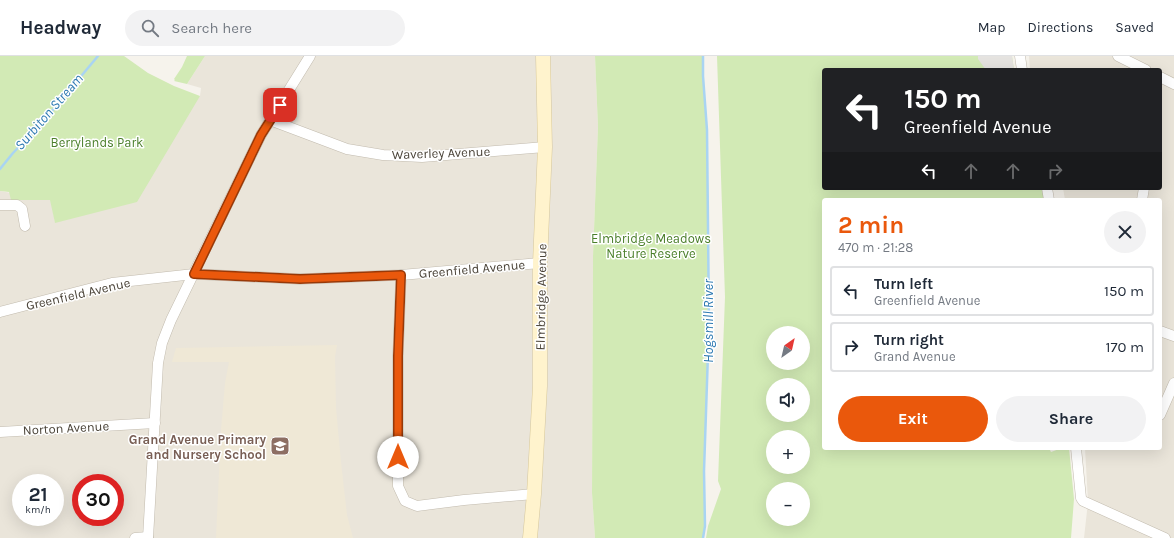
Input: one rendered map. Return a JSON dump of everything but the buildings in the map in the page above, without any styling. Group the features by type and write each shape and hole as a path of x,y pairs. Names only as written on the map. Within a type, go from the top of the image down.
{"street":[{"path":"135,538 148,537 158,363 162,343 171,320 261,135 310,56"},
{"name":"Elmbridge Avenue","path":"530,538 540,386 540,263 545,147 542,56"},
{"path":"1020,56 1022,68"},
{"path":"1118,56 1142,68"},
{"path":"1162,78 1174,84"},
{"name":"Waverley Avenue","path":"270,120 347,149 383,155 422,157 545,147"},
{"path":"0,205 17,205 22,209 25,226"},
{"name":"Greenfield Avenue","path":"0,312 112,283 194,274 300,279 401,275 540,263"},
{"path":"401,275 398,356 398,486 405,501 417,506 534,494"},
{"path":"1162,332 1174,336"},
{"path":"1162,411 1174,383"},
{"name":"Norton Avenue","path":"0,432 155,423"},
{"path":"1076,450 1081,498 1083,501 1165,538"}],"shaded area":[{"path":"205,56 595,56 598,127 593,256 592,493 595,538 0,538 0,191 51,200 55,222 200,96 201,88 187,84"},
{"path":"978,56 1012,56 1014,68 985,68 978,59"},
{"path":"1029,56 1174,56 1174,538 1084,538 1088,502 1085,450 1162,450 1162,198 1065,198 1063,190 1162,190 1162,68 1030,68"},
{"name":"Grand Avenue Primary and Nursery School","path":"337,345 335,357 336,408 347,515 353,538 216,538 221,430 225,383 229,362 172,362 176,348"}],"green space":[{"name":"Berrylands Park","path":"0,56 124,56 148,73 174,86 200,96 137,202 55,223 50,200 11,200 9,192 0,191"},
{"path":"187,56 205,56 187,84 174,81 174,79"},
{"name":"Elmbridge Meadows Nature Reserve","path":"595,56 703,56 707,130 709,232 704,471 705,526 703,538 595,538 592,493 593,256 598,127"},
{"path":"717,56 1012,56 1014,68 822,68 822,190 1042,190 1044,198 822,198 822,450 1050,450 1051,452 1056,450 1069,450 1074,499 1071,538 706,538 708,526 721,489 718,481 725,297"}],"waterway":[{"name":"Surbiton Stream","path":"0,169 41,124 98,56"},
{"name":"Hogsmill River","path":"703,56 707,130 709,324 704,471 705,526 703,538"}],"place":[{"name":"Grand Avenue Primary and Nursery School","path":"280,446"}],"route":[{"path":"280,105 261,135 194,274 300,279 401,275 398,356 398,457"}]}
